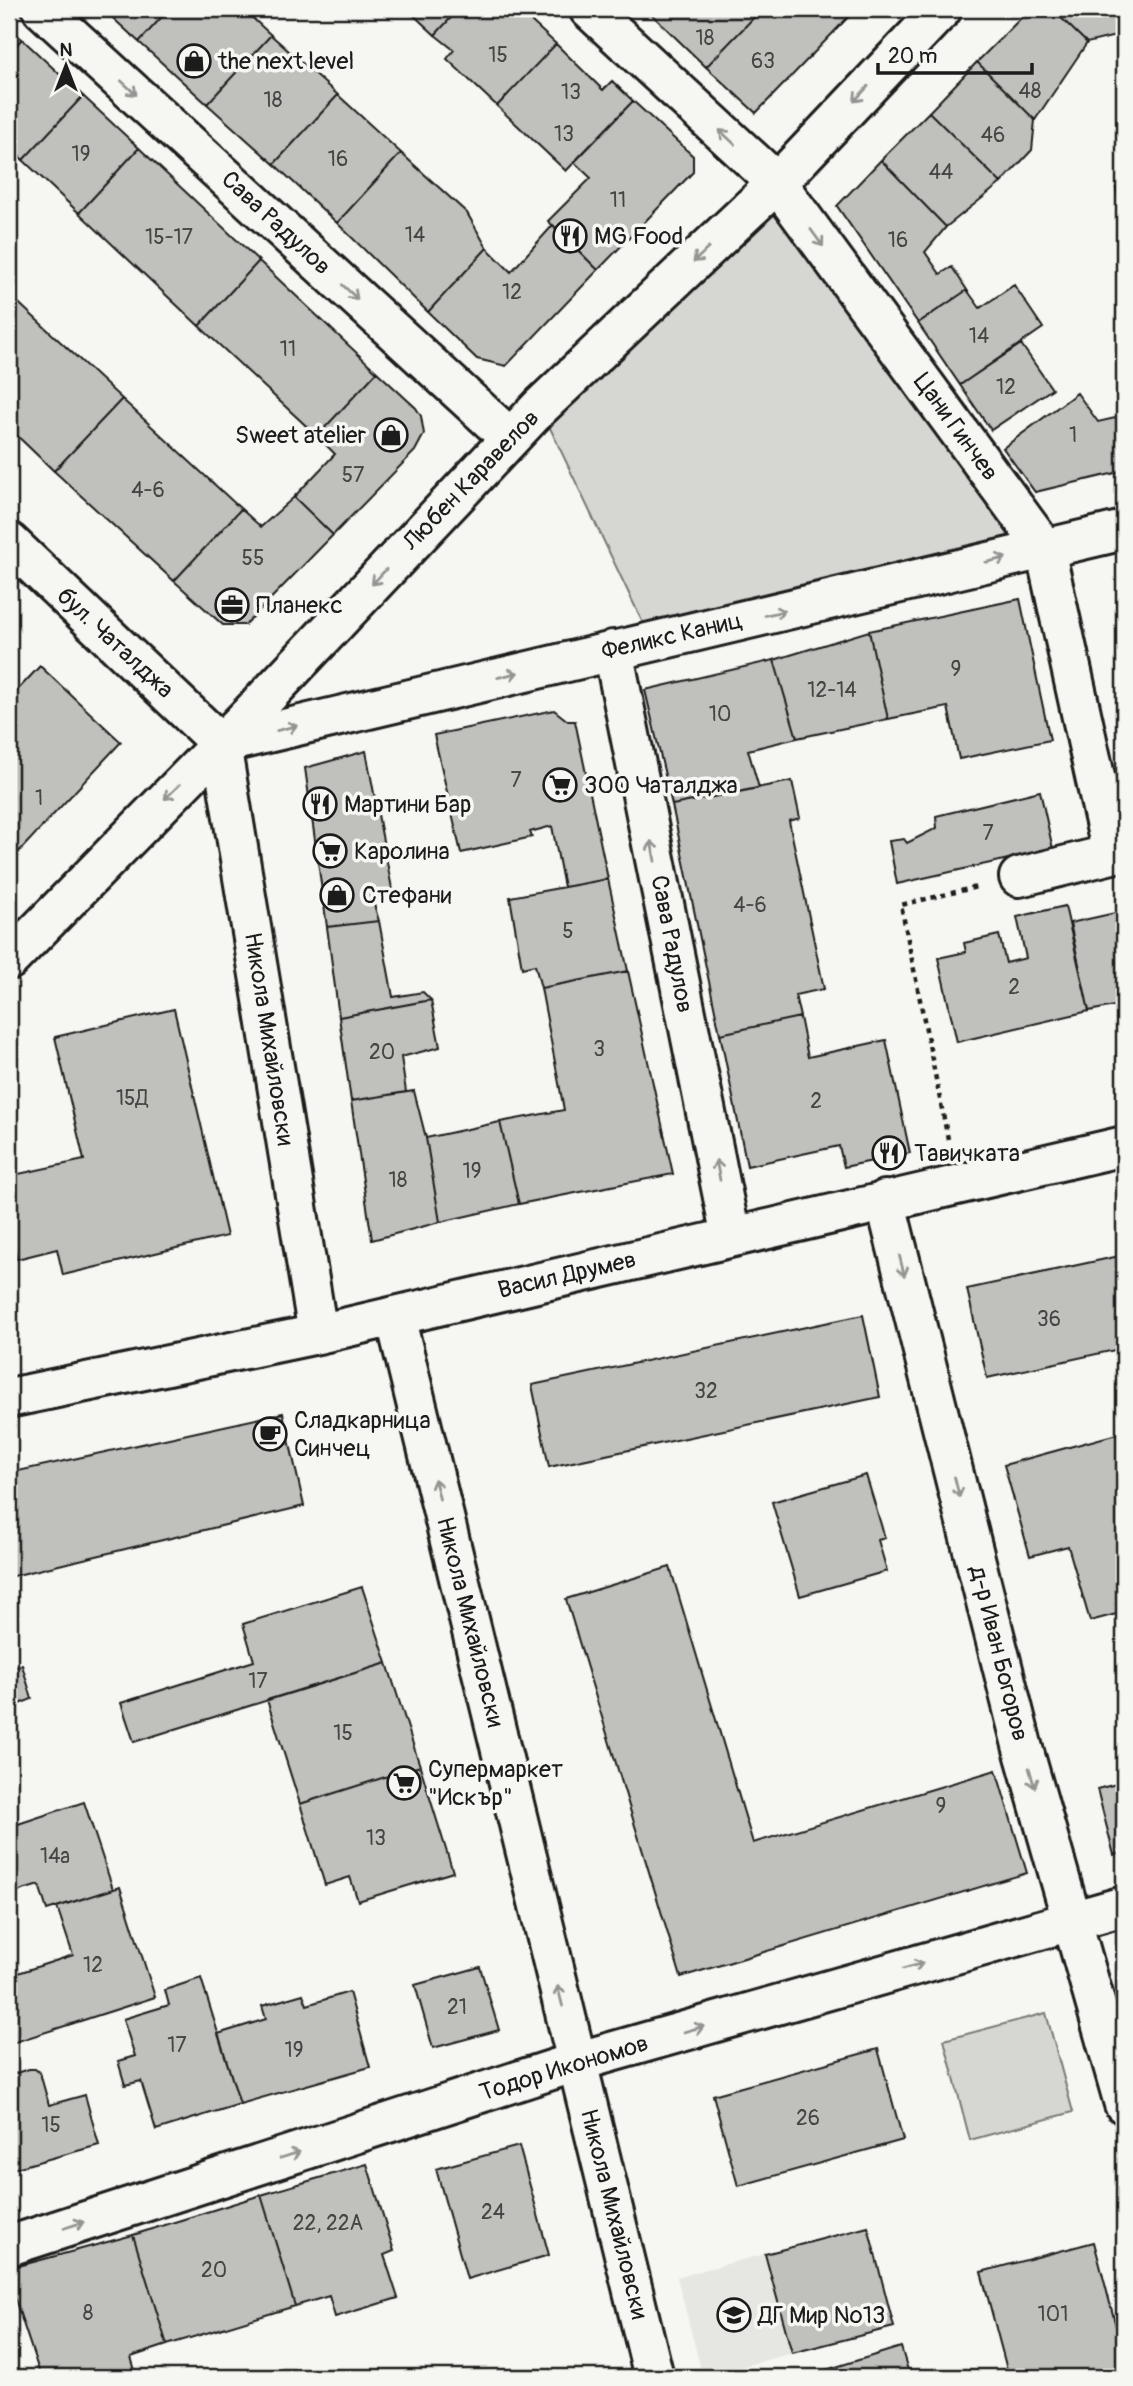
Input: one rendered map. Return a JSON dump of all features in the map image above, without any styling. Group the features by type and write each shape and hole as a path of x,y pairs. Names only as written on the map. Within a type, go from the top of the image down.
{"street":[{"name":"Сава Радулов","path":"42,9 510,438"},
{"name":"Цани Гинчев","path":"589,9 777,183 1045,549 1112,854 1019,877"},
{"name":"Любен Каравелов","path":"9,960 220,744 510,438 777,183 942,9"},
{"name":"Феликс Каниц","path":"220,744 1124,530"},
{"name":"бул. Чаталджа","path":"9,542 220,744"},
{"name":"Сава Радулов","path":"613,650 732,1237"},
{"name":"Никола Михайловски","path":"220,744 318,1334"},
{"name":"Васил Друмев","path":"9,1398 318,1334 1124,1146"},
{"name":"д-р Иван Богоров","path":"885,1200 1022,1745 1124,2104"},
{"name":"Никола Михайловски","path":"395,1316 654,2377"},
{"name":"Тодор Икономов","path":"9,2246 576,2062 1124,1906"}],"path":[{"path":"957,1185 901,905 1019,877"}],"shaded area":[{"path":"777,183 1045,549 652,642 540,407"},
{"path":"1046,2013 1073,2112 970,2140 944,2040"},
{"name":"ДГ Мир №13","path":"765,2254 792,2353 703,2377 677,2277"}],"building":[{"path":"103,9 169,9 139,42"},
{"path":"169,9 243,9 271,35 207,104 139,42"},
{"path":"407,9 459,9 435,35"},
{"path":"459,9 518,9 556,44 497,106 447,59 454,50 435,35"},
{"path":"646,9 762,9 706,67"},
{"path":"762,9 856,9 756,113 706,67"},
{"path":"1030,9 1052,9 1087,43 1035,120 977,62"},
{"path":"1052,9 1124,9 1124,34 1087,43"},
{"path":"9,27 22,39 9,53"},
{"path":"271,35 338,95 274,164 207,104"},
{"path":"22,39 83,96 23,160 9,147 9,53"},
{"path":"556,44 603,90 612,81 633,101 566,171 497,106"},
{"path":"977,62 1035,120 1032,150 1001,183 929,112"},
{"path":"338,95 401,153 337,223 274,164"},
{"path":"83,96 139,148 79,213 23,160"},
{"path":"633,101 693,156 693,172 598,270 548,221 591,178 574,162"},
{"path":"929,112 1001,183 946,227 881,160"},
{"path":"139,148 259,261 199,326 79,213"},
{"path":"401,153 467,213 487,248 428,312 337,223"},
{"path":"881,160 946,227 925,252 940,274 952,267 967,290 918,323 837,206"},
{"path":"1124,187 1124,225 1116,188"},
{"path":"553,225 598,270 506,366 477,359 428,312 487,248 511,272"},
{"path":"259,261 377,372 317,436 199,326"},
{"path":"1014,285 1043,328 960,385 918,323 967,290 980,308"},
{"path":"9,294 122,399 54,471 9,428"},
{"path":"1021,344 1052,389 991,430 960,385"},
{"path":"377,372 416,408 421,416 424,434 415,451 333,535 294,497 335,454 317,436"},
{"path":"1077,393 1098,422 1124,416 1124,471 1035,492 1003,448"},
{"path":"122,399 241,509 174,581 54,471"},
{"path":"294,497 333,535 245,625 223,625 174,581 241,509 261,527"},
{"path":"1020,599 1050,740 959,759 948,707 888,719 869,631"},
{"path":"869,631 888,719 797,738 774,660"},
{"path":"774,660 797,738 748,750 759,788 672,805 645,690"},
{"path":"40,666 121,742 13,858 9,853 9,699"},
{"path":"554,710 568,721 575,721 608,879 564,887 552,826 530,832 532,837 461,853 434,735"},
{"path":"366,751 393,894 372,898 379,921 327,927 305,768"},
{"path":"792,781 800,818 789,821 824,989 795,995 800,1017 720,1034 672,805"},
{"path":"1040,791 1053,849 897,884 889,841 904,839 907,843 937,828 936,816"},
{"path":"608,879 628,971 541,988 535,965 522,968 510,897"},
{"path":"1065,906 1089,1011 957,1042 938,958 966,952 964,943 999,935 1006,963 1026,958 1017,917"},
{"path":"1124,911 1124,1004 1089,1011 1070,923"},
{"path":"379,921 393,997 423,992 431,1000 339,1017 327,927"},
{"path":"628,971 673,1174 519,1204 500,1122 564,1110 541,988"},
{"path":"431,1000 440,1047 401,1057 406,1092 351,1101 339,1017"},
{"path":"174,1009 227,1236 63,1275 57,1249 17,1259 9,1224 9,1176 84,1160 55,1037"},
{"path":"800,1017 808,1057 886,1040 910,1153 844,1167 839,1146 747,1166 720,1034"},
{"path":"414,1091 426,1138 440,1222 372,1240 351,1101"},
{"path":"500,1122 519,1204 440,1222 426,1138"},
{"path":"9,1224 17,1259 9,1261"},
{"path":"1124,1255 1124,1348 987,1378 967,1289"},
{"path":"863,1315 880,1397 549,1467 532,1385"},
{"path":"283,1413 304,1506 9,1577 9,1473"},
{"path":"1124,1432 1124,1612 1090,1621 1068,1546 1030,1556 1004,1465"},
{"path":"866,1475 885,1538 878,1540 887,1571 800,1596 772,1502"},
{"path":"670,1567 753,1843 996,1770 1027,1873 681,1977 566,1599"},
{"path":"362,1587 387,1663 134,1742 121,1703 254,1661 243,1624"},
{"path":"387,1663 420,1766 300,1804 267,1700"},
{"path":"22,1665 32,1699 9,1708 9,1669"},
{"path":"1124,1714 1124,1744 1117,1716"},
{"path":"420,1766 453,1872 358,1901 350,1877 325,1885 300,1804"},
{"path":"1124,1782 1124,1852 1114,1855 1097,1789"},
{"path":"84,1802 113,1889 47,1910 39,1885 10,1894 9,1827"},
{"path":"120,1887 155,1997 9,2044 9,1976 73,1955 57,1907"},
{"path":"480,1967 499,2030 433,2048 415,1985"},
{"path":"201,1978 240,2104 156,2130 141,2081 125,2085 118,2061 135,2056 123,2019 169,2005 165,1990"},
{"path":"349,1992 370,2067 240,2104 218,2034 266,2019 262,2006 303,1994 307,2005"},
{"path":"878,2049 903,2140 738,2186 713,2095"},
{"path":"29,2069 40,2073 49,2105 85,2095 99,2145 9,2170 9,2075"},
{"path":"519,2146 549,2255 467,2279 436,2169"},
{"path":"367,2164 394,2251 384,2255 398,2298 335,2317 329,2296 295,2306 261,2195"},
{"path":"261,2195 295,2306 167,2345 133,2235"},
{"path":"868,2227 894,2327 792,2353 765,2254"},
{"path":"133,2235 167,2345 131,2357 137,2377 41,2377 9,2281 15,2267"},
{"path":"1094,2242 1124,2357 1124,2377 1009,2377 981,2272"},
{"path":"901,2347 910,2377 803,2377"}],"place":[{"name":"the next level","path":"194,61"},
{"name":"MG Food","path":"570,236"},
{"name":"Sweet atelier","path":"391,435"},
{"name":"Планекс","path":"232,605"},
{"name":"300 Чаталджа","path":"560,785"},
{"name":"Мартини Бар","path":"320,804"},
{"name":"Каролина","path":"330,851"},
{"name":"Стефани","path":"337,895"},
{"name":"Тавичката","path":"889,1153"},
{"name":"Сладкарница Синчец","path":"270,1434"},
{"name":"Супермаркет \"Искър\"","path":"404,1783"},
{"name":"ДГ Мир №13","path":"734,2315"}]}
